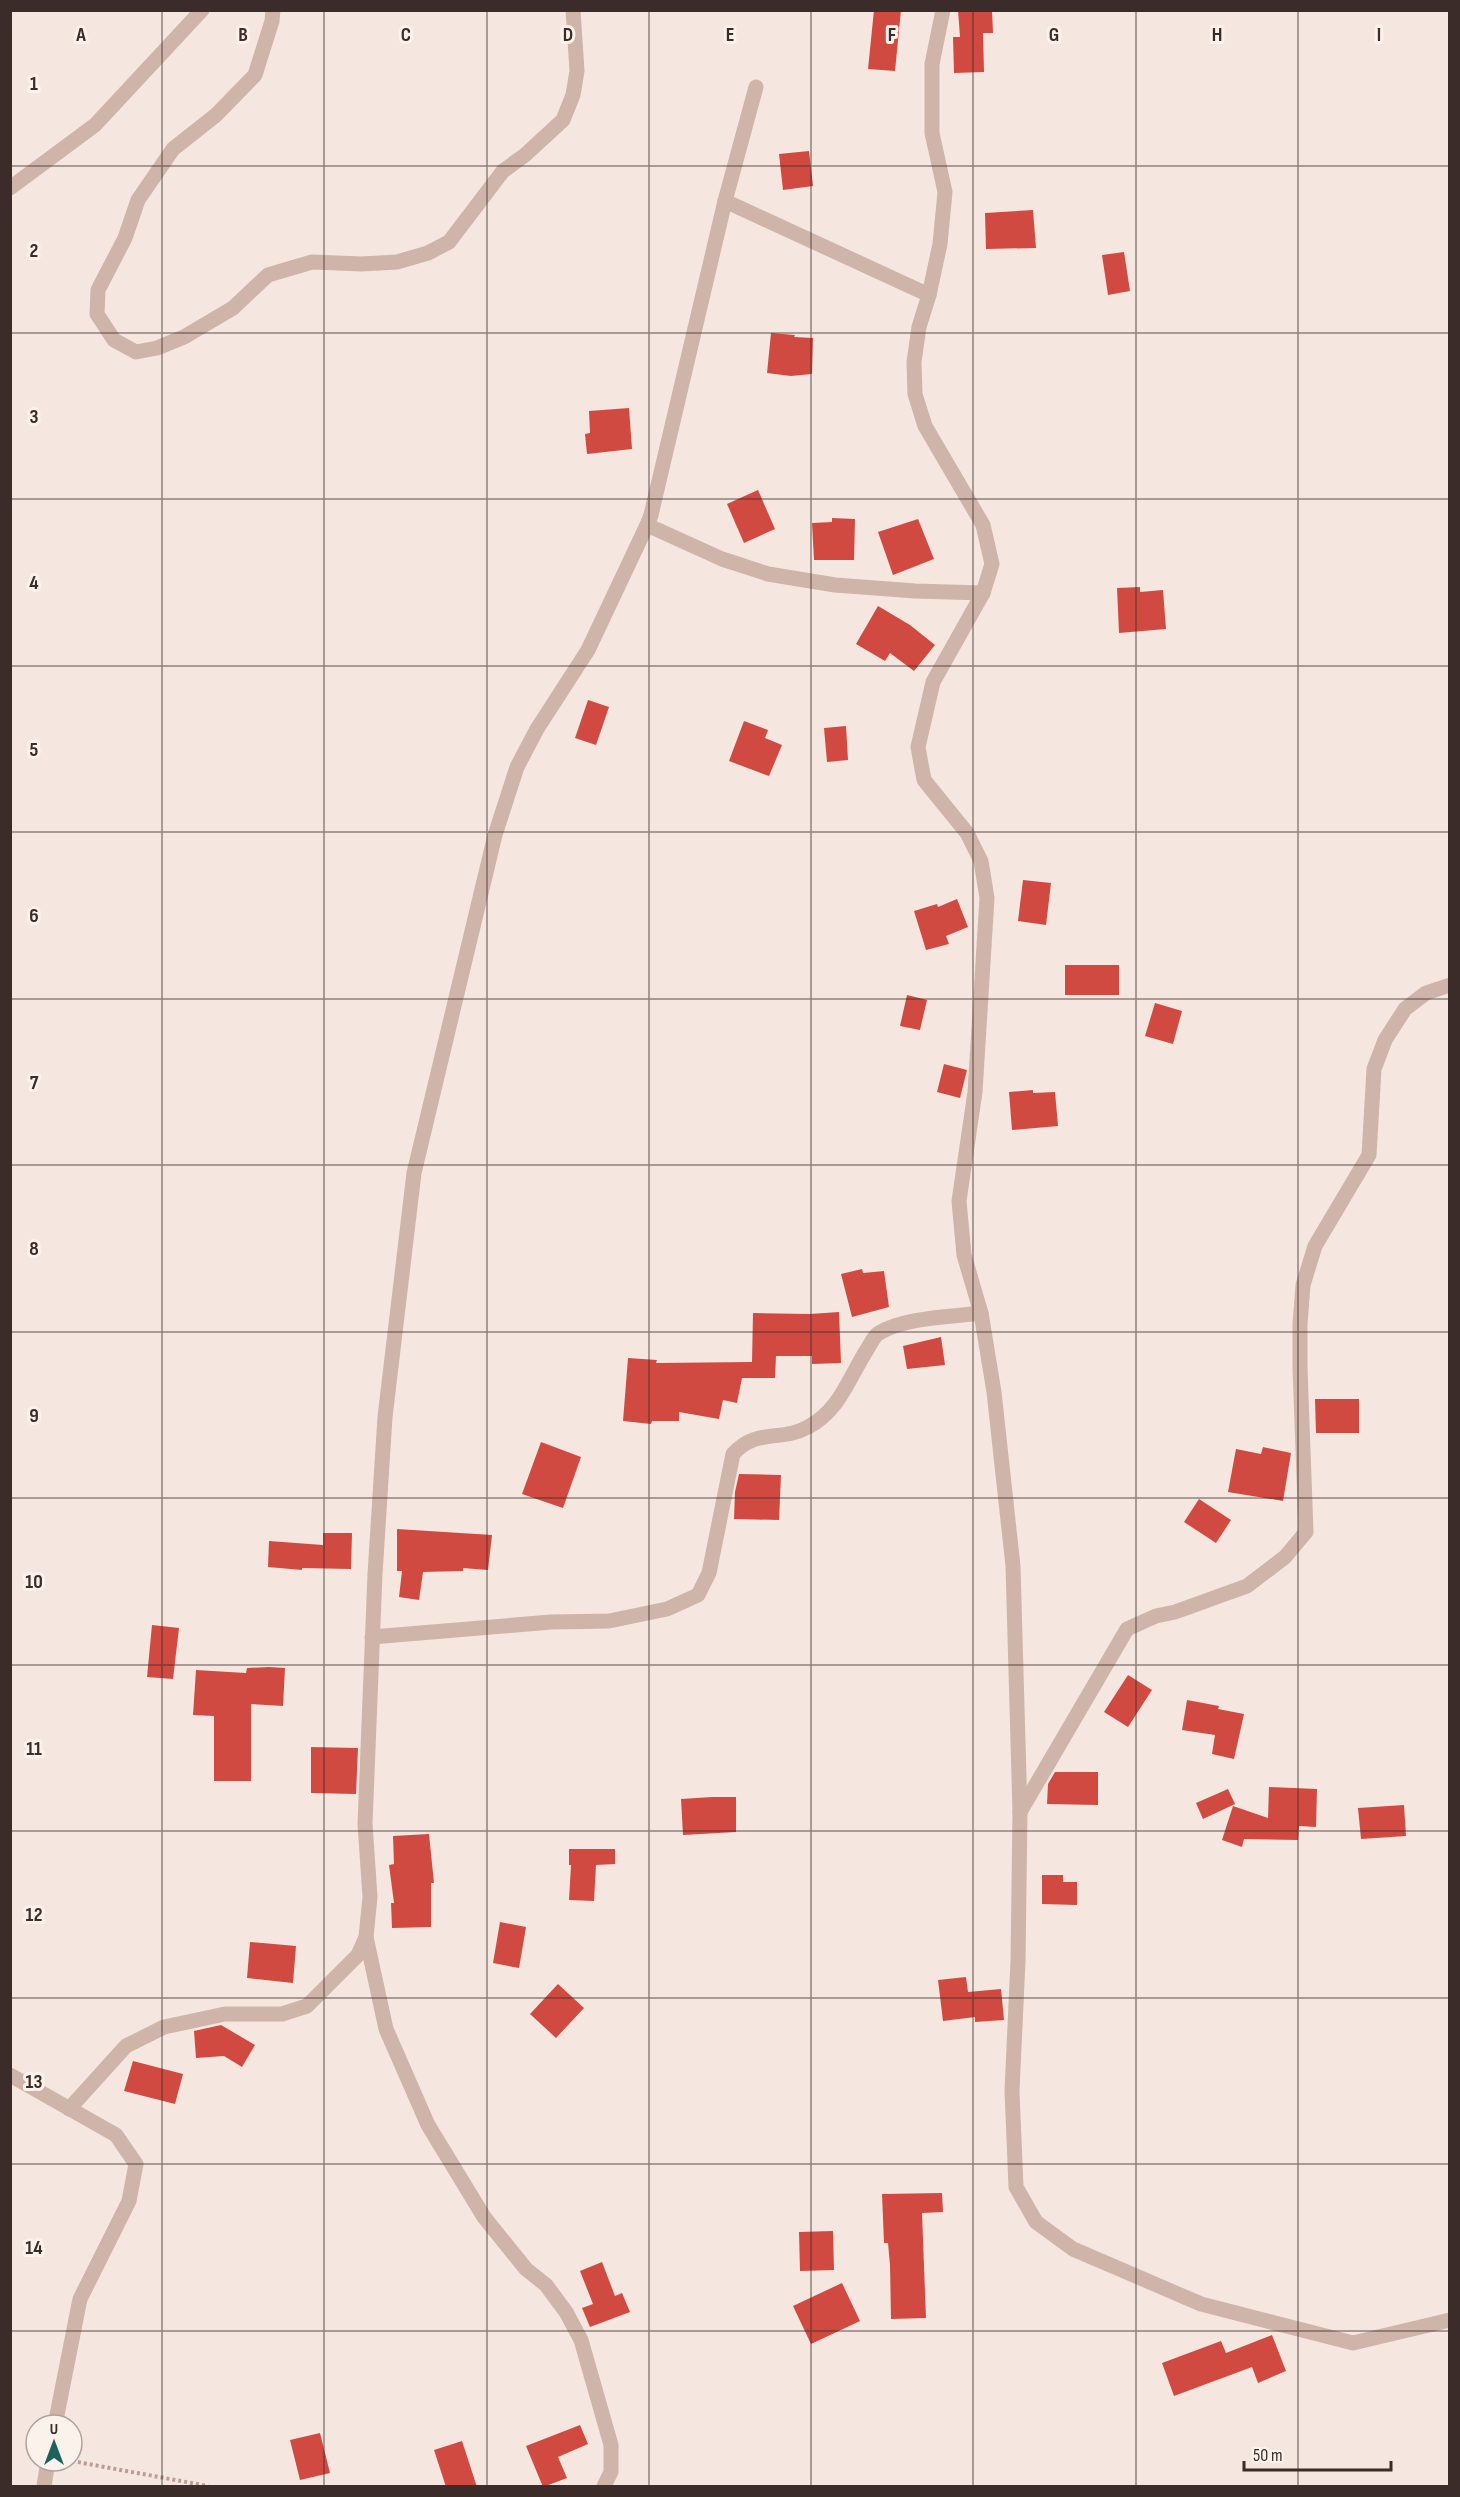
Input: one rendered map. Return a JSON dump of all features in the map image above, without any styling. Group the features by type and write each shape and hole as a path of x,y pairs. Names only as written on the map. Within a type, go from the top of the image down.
{"street":[{"path":"10,188 95,125 202,10"},
{"path":"273,10 272,21 255,75 216,115 174,149 138,200 125,238 98,290 97,314 114,340 136,351 157,348 184,337 233,308 268,275 287,268 312,262 362,264 397,262 428,253 449,242 503,171 525,155 563,120 573,95 577,71 573,10"},
{"path":"943,10 933,64 933,133 945,192 940,244 929,295 919,327 914,362 915,394 925,426 983,525 992,564 983,593 933,681 918,747 924,780 967,833 981,861 987,898 975,1092 960,1201 964,1255 981,1312 994,1392 1013,1566 1020,1812 1018,1961 1012,2091 1016,2187 1036,2222 1073,2249 1201,2304 1353,2343 1449,2320"},
{"path":"69,2109 126,2046 164,2027 225,2014 282,2014 307,2006 358,1955 366,1937 370,1898 365,1824 372,1637 385,1417 414,1173 495,835 517,767 537,729 588,650 651,515 725,201 756,87"},
{"path":"725,201 929,295"},
{"path":"647,525 722,559 768,574 835,585 983,593"},
{"path":"1020,1812 1127,1629 1156,1616 1175,1612 1247,1586 1285,1557 1306,1532 1300,1368 1303,1285 1315,1246 1369,1155 1374,1069 1385,1040 1405,1009 1426,993 1449,985"},
{"path":"372,1637 551,1622 609,1621 667,1609 698,1594 709,1573 733,1454 742,1443 791,1434 810,1427 839,1400 859,1360 876,1334 898,1325 981,1312"},
{"path":"366,1937 386,2029 428,2125 484,2217 526,2269 546,2285 566,2312 581,2340 611,2445 611,2472 604,2487"},
{"path":"10,2075 116,2135 136,2163 129,2201 80,2299 57,2413"}],"path":[{"path":"84,2463 208,2487"}],"building":[{"path":"874,10 901,10 895,71 868,69"},
{"path":"958,10 992,10 993,33 983,33 984,72 954,73 953,37 960,37"},
{"path":"809,151 813,186 783,190 779,154"},
{"path":"1033,210 1036,248 986,249 985,213"},
{"path":"1124,252 1130,291 1108,295 1102,255"},
{"path":"771,333 813,338 812,374 791,376 767,373"},
{"path":"629,408 632,449 587,454 585,434 590,433 589,411"},
{"path":"758,490 775,529 744,543 727,504"},
{"path":"832,518 855,519 854,560 814,560 812,523 832,522"},
{"path":"918,519 934,559 893,575 878,532"},
{"path":"1140,587 1140,592 1163,590 1166,629 1119,633 1117,588"},
{"path":"878,606 910,625 935,645 914,671 890,653 885,661 856,644"},
{"path":"588,700 609,707 596,745 575,738"},
{"path":"744,721 768,730 765,738 782,745 769,776 729,761"},
{"path":"846,726 848,760 827,762 824,728"},
{"path":"1023,880 1051,883 1046,925 1018,921"},
{"path":"957,899 968,927 946,936 949,944 926,950 914,911 937,904 938,907"},
{"path":"1065,965 1119,965 1119,995 1065,995"},
{"path":"907,995 927,1000 920,1030 900,1026"},
{"path":"1155,1003 1182,1011 1173,1044 1145,1036"},
{"path":"944,1064 967,1070 960,1098 937,1092"},
{"path":"1033,1090 1033,1093 1055,1092 1058,1126 1012,1130 1009,1092"},
{"path":"862,1269 863,1273 884,1271 889,1307 852,1317 841,1274"},
{"path":"839,1312 841,1363 812,1364 812,1356 776,1356 775,1378 742,1378 737,1403 723,1400 719,1419 679,1412 679,1421 652,1421 651,1424 623,1421 628,1358 657,1360 656,1363 752,1362 753,1313"},
{"path":"941,1337 945,1365 907,1369 903,1346"},
{"path":"1315,1399 1359,1399 1359,1433 1316,1433"},
{"path":"541,1442 581,1457 563,1508 522,1494"},
{"path":"1263,1447 1291,1453 1283,1501 1228,1492 1236,1449 1261,1454"},
{"path":"739,1474 781,1475 779,1520 734,1519 735,1492"},
{"path":"1199,1499 1231,1520 1216,1543 1184,1522"},
{"path":"397,1529 492,1535 488,1570 463,1568 463,1571 423,1572 419,1600 399,1597 402,1571 397,1571"},
{"path":"323,1533 352,1533 351,1569 302,1568 302,1570 268,1567 269,1541 323,1545"},
{"path":"152,1625 179,1628 173,1679 147,1677"},
{"path":"247,1668 285,1668 283,1706 251,1704 251,1781 214,1781 214,1716 193,1715 196,1670 246,1673"},
{"path":"1128,1675 1152,1690 1128,1727 1104,1712"},
{"path":"1187,1700 1219,1706 1218,1709 1244,1714 1234,1759 1212,1754 1215,1735 1182,1730"},
{"path":"311,1747 358,1748 356,1794 311,1793"},
{"path":"1055,1772 1098,1772 1098,1805 1047,1804 1048,1784"},
{"path":"1269,1787 1317,1789 1316,1827 1299,1826 1298,1840 1244,1839 1242,1847 1222,1840 1233,1806 1268,1818"},
{"path":"1228,1789 1235,1804 1203,1819 1196,1803"},
{"path":"736,1797 736,1832 683,1835 681,1799"},
{"path":"1404,1805 1406,1836 1361,1839 1358,1808"},
{"path":"429,1834 434,1883 431,1883 431,1927 392,1928 391,1903 394,1903 389,1865 394,1864 393,1836"},
{"path":"569,1849 615,1849 615,1864 596,1865 594,1901 569,1900 571,1865 569,1865"},
{"path":"1042,1875 1063,1875 1063,1882 1077,1882 1077,1905 1042,1904"},
{"path":"500,1922 526,1927 519,1968 493,1963"},
{"path":"250,1942 296,1946 293,1983 247,1978"},
{"path":"966,1977 968,1992 1001,1989 1004,2020 975,2022 975,2017 943,2021 938,1980"},
{"path":"558,1984 584,2008 556,2038 530,2014"},
{"path":"221,2025 255,2045 242,2067 224,2056 196,2058 194,2031"},
{"path":"133,2061 183,2074 175,2104 124,2091"},
{"path":"942,2193 943,2212 922,2213 926,2318 891,2319 890,2265 888,2243 884,2243 882,2194"},
{"path":"833,2231 834,2270 800,2271 799,2232"},
{"path":"602,2262 615,2296 622,2293 630,2312 590,2327 582,2308 593,2304 580,2271"},
{"path":"842,2283 860,2321 811,2344 793,2306"},
{"path":"1272,2335 1286,2371 1258,2383 1252,2367 1174,2396 1162,2363 1221,2341 1226,2353"},
{"path":"580,2425 588,2444 558,2457 567,2478 543,2487 526,2446"},
{"path":"320,2433 330,2473 300,2480 290,2440"},
{"path":"462,2441 477,2487 446,2487 434,2450"}]}
